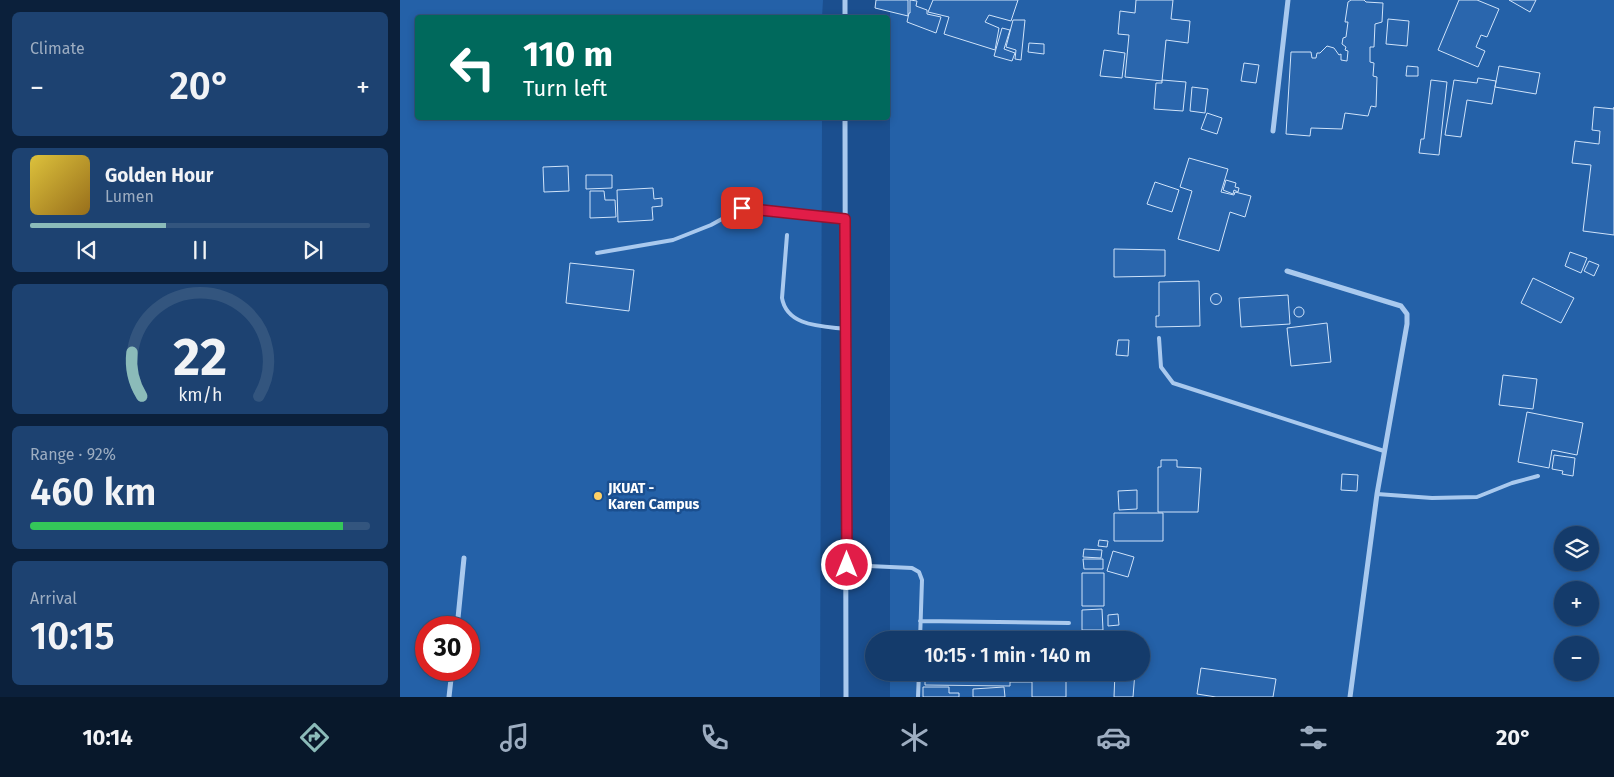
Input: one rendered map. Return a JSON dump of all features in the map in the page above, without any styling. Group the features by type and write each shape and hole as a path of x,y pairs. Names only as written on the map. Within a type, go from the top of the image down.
{"street":[{"path":"845,0 845,15"},
{"path":"1273,132 1288,0"},
{"path":"845,120 846,697"},
{"path":"1286,271 1401,306 1407,314 1407,324 1377,494 1350,697"},
{"path":"458,616 464,558"},
{"path":"449,697 451,681"}],"lane":[{"path":"597,253 673,240 711,225 742,208 845,219"},
{"path":"787,236 782,298 784,307 796,319 807,324 846,329"},
{"path":"1159,338 1161,367 1173,383 1384,451"},
{"path":"1377,494 1432,498 1478,497 1512,483 1538,476"},
{"path":"847,565 912,568 919,572 922,580 920,631"},
{"path":"920,621 1069,623"},
{"path":"918,697 919,681"}],"shaded area":[{"path":"400,0 823,0 822,15 415,15 415,120 822,120 820,697 400,697"},
{"path":"890,0 1614,0 1614,697 890,697 890,681 1150,681 1150,631 890,631"}],"building":[{"path":"876,0 908,0 908,16 875,8"},
{"path":"910,0 917,1 916,6 927,10 927,14 941,17 936,33 907,22 910,13"},
{"path":"933,0 1018,0 1011,21 989,15 985,22 999,28 995,50 944,34 949,17 928,12"},
{"path":"1136,0 1173,0 1171,19 1190,21 1188,43 1166,40 1162,81 1125,77 1129,35 1118,34 1120,11 1135,13"},
{"path":"1351,0 1383,3 1382,22 1375,24 1374,47 1370,47 1370,62 1374,63 1373,76 1377,77 1376,107 1371,106 1368,116 1345,113 1342,129 1311,128 1310,136 1286,134 1291,52 1311,52 1312,58 1316,58 1317,53 1320,53 1327,46 1334,48 1339,55 1341,54 1341,60 1347,61 1348,51 1345,50 1346,47 1342,44 1343,38 1346,37 1348,22 1345,22 1348,2"},
{"path":"1459,0 1477,0 1499,9 1487,37 1481,35 1476,47 1485,51 1478,67 1438,50"},
{"path":"1509,0 1536,0 1530,12"},
{"path":"1388,19 1409,21 1407,46 1386,44"},
{"path":"1013,20 1025,20 1021,60 1015,59 1016,50 1006,47"},
{"path":"1002,28 1010,30 1004,49 1015,53 1012,61 994,56"},
{"path":"1029,43 1044,44 1044,54 1028,52"},
{"path":"1104,50 1125,53 1122,78 1100,76"},
{"path":"1244,63 1259,65 1256,83 1241,81"},
{"path":"1407,66 1418,67 1418,76 1406,76"},
{"path":"1499,66 1540,73 1536,94 1495,87"},
{"path":"1478,78 1496,81 1492,104 1467,100 1461,137 1445,135 1454,80 1477,83"},
{"path":"1162,80 1186,82 1183,111 1154,109 1156,83 1162,83"},
{"path":"1431,80 1447,82 1439,155 1419,153 1421,139 1424,139"},
{"path":"1192,87 1208,89 1205,113 1190,111"},
{"path":"1594,107 1614,109 1614,235 1583,231 1591,165 1572,163 1575,141 1599,144 1600,131 1592,130"},
{"path":"1207,113 1222,118 1217,134 1201,129"},
{"path":"1189,158 1228,169 1221,192 1234,195 1235,192 1251,196 1245,217 1230,212 1219,251 1178,239 1192,191 1180,187"},
{"path":"568,166 569,191 544,192 543,167"},
{"path":"586,175 612,175 612,188 586,189"},
{"path":"1226,180 1236,183 1235,187 1239,188 1238,192 1234,190 1233,194 1223,190"},
{"path":"1155,182 1179,190 1172,212 1147,204"},
{"path":"653,188 654,199 662,198 662,206 652,207 653,220 618,222 617,190"},
{"path":"590,191 604,191 605,200 615,200 616,217 590,218"},
{"path":"1114,249 1165,250 1165,276 1114,277"},
{"path":"1570,252 1587,258 1581,273 1565,266"},
{"path":"1589,261 1599,265 1594,276 1584,271"},
{"path":"570,263 634,270 629,311 566,303"},
{"path":"1533,278 1574,298 1561,323 1521,303"},
{"path":"1199,281 1200,326 1156,327 1156,316 1159,316 1159,282"},
{"path":"1216,293 1222,299 1216,305 1210,299"},
{"path":"1288,295 1290,324 1241,327 1239,298"},
{"path":"1299,307 1304,312 1299,317 1294,312"},
{"path":"1327,323 1331,362 1291,366 1287,328"},
{"path":"1118,340 1129,340 1128,356 1116,355"},
{"path":"1503,375 1537,379 1533,409 1499,405"},
{"path":"1527,412 1583,423 1577,455 1552,450 1549,468 1518,462"},
{"path":"1554,455 1575,458 1573,476 1562,474 1563,471 1552,469"},
{"path":"1161,460 1177,460 1177,467 1201,468 1198,512 1158,512 1158,467 1161,467"},
{"path":"1342,474 1358,475 1357,491 1341,490"},
{"path":"1137,490 1137,509 1119,510 1118,491"},
{"path":"1114,513 1163,513 1163,541 1114,541"},
{"path":"1099,540 1108,541 1107,547 1098,546"},
{"path":"1084,549 1102,550 1101,558 1083,557"},
{"path":"1113,551 1134,557 1128,577 1107,571"},
{"path":"1083,559 1103,559 1103,569 1084,569"},
{"path":"1082,573 1104,573 1104,606 1082,606"},
{"path":"1102,609 1103,630 1082,630 1082,610"},
{"path":"1118,614 1119,625 1108,626 1108,615"},
{"path":"1201,668 1276,679 1273,697 1216,697 1197,694"},
{"path":"925,681 1066,681 1066,697 1032,697 1032,682 1010,682 1010,686 925,685"},
{"path":"1115,681 1134,681 1133,697 1114,697"},
{"path":"923,687 949,687 949,693 959,693 959,697 923,697"},
{"path":"1004,687 1005,697 973,697 973,689"}],"place":[{"name":"JKUAT - Karen Campus","path":"598,496"}],"route":[{"path":"742,208 845,219 847,565"}]}
